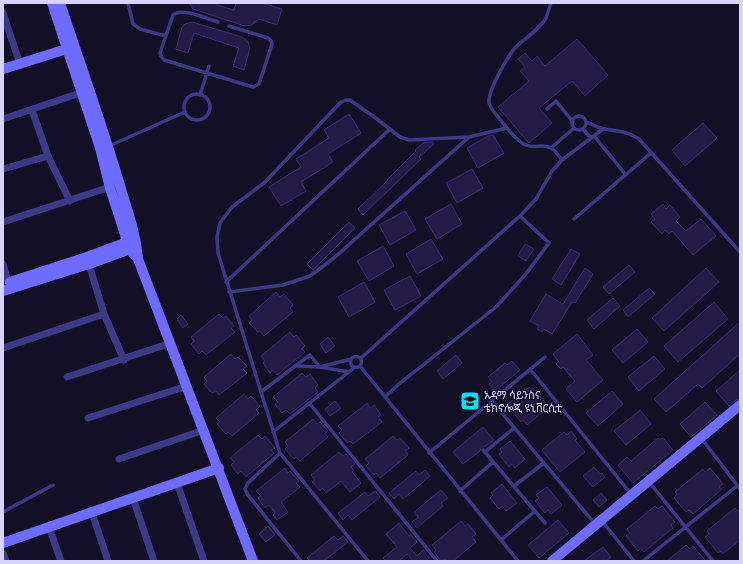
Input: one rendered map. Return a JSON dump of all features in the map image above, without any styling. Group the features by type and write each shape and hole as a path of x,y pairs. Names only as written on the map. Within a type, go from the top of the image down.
{"street":[{"path":"52,3 71,47 104,147 115,186 130,216 132,244 219,468 253,561"},
{"path":"60,3 71,47"},
{"path":"3,12 5,28 20,64"},
{"path":"3,69 71,47"},
{"path":"3,119 86,91"},
{"path":"32,110 48,156 70,201"},
{"path":"3,169 48,156"},
{"path":"3,222 115,186"},
{"path":"3,264 5,286 88,260 132,244"},
{"path":"88,260 104,314 124,360"},
{"path":"3,348 104,314"},
{"path":"67,377 124,360 171,343"},
{"path":"88,418 187,386"},
{"path":"552,561 740,405"},
{"path":"119,458 204,430"},
{"path":"3,543 219,468"},
{"path":"177,482 204,561"},
{"path":"133,498 154,561"},
{"path":"92,513 108,561"},
{"path":"49,527 61,561"},
{"path":"3,553 6,561"}],"lane":[{"path":"128,3 133,24 140,29 166,36"},
{"path":"551,3 546,17 542,22 514,49 490,94 489,101 492,108 518,140 535,148 544,145 551,148 562,160"},
{"path":"218,22 182,11 176,12 173,15 160,53 161,56 164,60 253,87 259,84 272,44 271,41 268,38 229,26"},
{"path":"200,95 209,66"},
{"path":"193,95 200,95 206,98 209,108 206,115 201,119 193,119 185,112 184,105 187,99 193,95"},
{"path":"368,561 280,453 218,253 217,237 220,222 232,207 264,183 341,102 346,100 350,100 400,137 409,140 469,137 507,128"},
{"path":"547,109 556,101 573,122 574,128"},
{"path":"104,147 185,112"},
{"path":"573,122 578,117 583,118 586,122 603,129 622,131 639,139 740,252"},
{"path":"583,129 586,122"},
{"path":"551,148 574,128"},
{"path":"574,128 578,130 583,129 592,137 626,175"},
{"path":"226,282 390,129"},
{"path":"360,366 362,362 361,358 520,216 536,199 552,171 562,160 603,129"},
{"path":"229,292 283,285 310,276 340,252 469,137"},
{"path":"574,219 652,153"},
{"path":"385,397 406,378 496,307 526,275 550,243 520,216"},
{"path":"261,392 310,355 320,367"},
{"path":"320,367 357,356 361,358"},
{"path":"429,453 545,357"},
{"path":"351,359 351,364 355,367"},
{"path":"297,366 320,367 349,372"},
{"path":"360,366 518,561"},
{"path":"273,432 355,367 360,366"},
{"path":"530,369 632,494"},
{"path":"492,401 544,463 634,561"},
{"path":"310,404 437,561"},
{"path":"514,428 484,451 545,523"},
{"path":"643,561 739,488 701,438"},
{"path":"280,453 248,483 245,489 248,495 301,561"},
{"path":"460,490 493,462"},
{"path":"514,486 544,463"},
{"path":"648,482 713,561"},
{"path":"3,512 53,485"},
{"path":"501,540 535,511"}],"building":[{"path":"189,3 217,3 217,5 234,10 236,3 262,3 282,9 277,25 259,19 252,25 245,26 193,9"},
{"path":"192,22 245,39 250,48 244,70 233,66 239,48 194,33 188,53 176,49 182,27 185,24"},
{"path":"577,39 608,75 585,96 572,81 539,108 552,123 529,143 498,107 529,81 520,71 525,67 518,59 525,53 532,61 537,56 545,66"},
{"path":"349,114 361,133 328,154 333,162 301,182 306,191 281,206 269,187 301,167 296,159 329,138 324,130"},
{"path":"703,123 717,138 685,166 672,150"},
{"path":"493,135 504,153 478,168 467,148 488,136"},
{"path":"433,142 434,144 419,157 421,159 363,215 358,209 388,180 416,151 415,150 423,143"},
{"path":"472,169 483,188 457,203 446,183"},
{"path":"451,204 462,224 437,239 425,219"},
{"path":"663,204 666,209 670,205 680,217 676,221 686,231 701,219 716,236 693,255 672,231 669,234 665,230 662,234 651,222 655,219 651,214"},
{"path":"405,211 416,230 390,245 379,225"},
{"path":"349,222 355,228 313,270 307,264"},
{"path":"431,239 443,259 417,274 406,254"},
{"path":"525,244 534,249 526,261 518,256"},
{"path":"383,246 394,266 369,281 357,261"},
{"path":"571,249 580,254 561,285 552,279"},
{"path":"629,265 635,272 609,294 603,287"},
{"path":"585,268 593,274 575,303 572,302 552,334 544,329 542,332 537,329 539,326 530,321 546,294 563,304"},
{"path":"706,268 719,282 664,331 652,318"},
{"path":"410,276 421,296 395,310 384,290"},
{"path":"364,282 375,302 349,317 338,297"},
{"path":"649,288 655,294 628,317 623,310"},
{"path":"276,292 280,297 284,294 293,305 290,308 293,312 264,336 249,323 252,320 249,316"},
{"path":"613,298 620,306 594,329 587,320"},
{"path":"714,302 728,319 678,362 664,346"},
{"path":"219,314 223,318 226,316 234,326 231,328 235,332 206,355 202,351 199,354 191,344 194,341 191,337"},
{"path":"181,315 188,324 183,328 177,319"},
{"path":"740,322 740,354 702,388 698,384 666,412 654,399"},
{"path":"637,329 648,342 623,363 612,350"},
{"path":"290,332 294,337 296,335 305,346 302,349 305,352 277,375 273,370 270,373 263,363 265,361 261,356"},
{"path":"577,334 593,355 586,360 603,380 577,402 566,389 575,381 563,367 561,369 556,364 559,362 553,354"},
{"path":"328,337 335,346 326,353 320,344"},
{"path":"231,354 235,359 238,357 247,366 243,369 247,373 219,395 216,391 212,393 204,384 207,381 204,377"},
{"path":"456,355 462,363 443,379 437,371"},
{"path":"654,356 665,369 639,391 628,377"},
{"path":"512,361 520,370 495,391 489,384 492,382 488,377 505,363 507,365"},
{"path":"740,370 740,399 736,400 729,406 716,391"},
{"path":"302,373 306,377 310,374 318,385 315,388 318,392 290,414 286,410 282,413 275,404 278,402 273,397"},
{"path":"529,387 531,390 533,388 549,407 527,425 523,420 521,422 507,405"},
{"path":"612,391 623,404 598,426 586,413"},
{"path":"244,394 248,399 251,396 260,406 256,410 259,413 232,436 228,432 226,434 217,424 220,422 216,418"},
{"path":"471,396 477,402 468,410 465,406 469,403 467,401"},
{"path":"335,401 341,408 330,416 325,409"},
{"path":"705,402 717,415 691,437 680,424"},
{"path":"367,403 370,408 374,405 381,415 378,417 382,422 353,444 350,441 347,443 339,433 342,430 338,426"},
{"path":"640,410 651,424 626,445 614,431"},
{"path":"313,419 317,424 320,422 328,431 325,433 328,437 300,461 296,457 294,459 285,449 288,446 285,442"},
{"path":"483,427 494,440 484,447 481,447 480,451 463,464 453,452"},
{"path":"571,431 577,439 575,440 585,452 560,472 542,450 564,432 567,435"},
{"path":"258,435 262,439 265,436 275,448 271,450 274,453 246,477 241,471 238,474 231,465 234,462 230,458"},
{"path":"393,436 397,440 400,438 409,448 405,451 408,455 380,478 376,473 374,475 366,466 369,463 365,459"},
{"path":"658,438 660,440 663,438 673,450 633,483 618,465 627,457 631,461"},
{"path":"510,441 525,459 515,468 512,464 509,467 499,454 502,452 500,449"},
{"path":"339,452 343,456 346,454 355,464 351,467 354,470 352,472 361,483 350,492 341,481 326,493 323,488 320,491 312,482 315,480 311,475"},
{"path":"594,467 605,477 593,487 583,476"},
{"path":"285,468 288,473 290,471 299,481 296,483 300,487 281,502 288,512 277,520 273,515 275,513 269,505 265,508 258,498 261,496 256,491"},
{"path":"710,468 723,484 719,487 722,489 693,514 689,510 686,512 674,498 677,494 675,492 703,469 705,472"},
{"path":"425,470 430,476 403,499 399,494 394,499 389,493 416,471 419,475"},
{"path":"502,484 517,503 506,511 502,506 499,509 490,498 493,495 491,493"},
{"path":"547,487 562,505 551,514 548,510 545,513 535,501 539,498 536,495"},
{"path":"441,490 448,498 441,503 443,506 417,528 412,522 418,517 414,512"},
{"path":"375,491 380,497 352,520 348,515 343,520 338,513 365,492 368,496"},
{"path":"601,493 607,500 599,507 593,500"},
{"path":"655,506 658,509 662,506 675,522 671,525 673,528 644,552 641,548 638,551 626,536 630,533 627,529"},
{"path":"735,508 738,511 740,509 740,540 723,554 721,551 718,553 705,537 709,534 707,531"},
{"path":"558,520 569,533 539,558 528,545"},
{"path":"461,521 465,526 468,524 476,534 472,537 476,542 453,561 446,561 445,559 441,561 434,552 436,550 432,545"},
{"path":"399,523 409,536 411,535 417,542 410,548 417,556 423,550 429,558 425,561 410,561 412,560 407,554 399,561 386,561 383,558 397,547 386,534"},
{"path":"268,526 275,535 266,542 259,534"},
{"path":"334,536 338,540 343,536 348,542 324,561 310,561 307,558"},
{"path":"686,545 690,549 693,546 706,561 667,561"},
{"path":"603,547 611,557 606,561 584,561"}],"place":[{"name":"አዳማ ሳይንስና ቴክኖሎጂ ዩኒቨርሲቲ","path":"470,401"}]}
